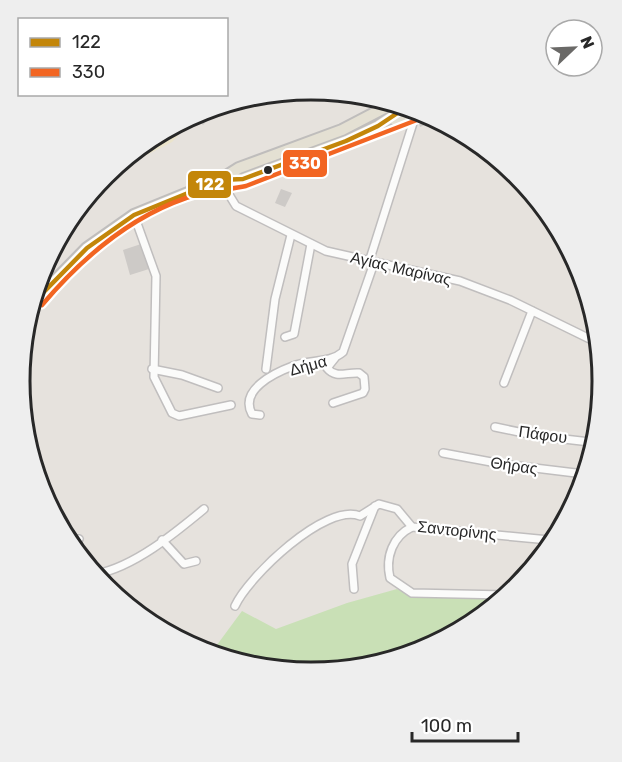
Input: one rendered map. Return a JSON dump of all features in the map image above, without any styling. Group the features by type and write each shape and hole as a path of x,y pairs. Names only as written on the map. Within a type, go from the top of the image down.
{"main road":[{"path":"45,291 87,248 134,215 220,180 238,168 342,130 382,109"},
{"path":"220,180 243,179 402,115"}],"street":[{"name":"Δήμα","path":"260,415 252,414 249,405 253,391 261,383 293,365 335,358 346,348 414,119"},
{"name":"Αγίας Μαρίνας","path":"220,180 236,206 326,251 460,281 589,338"},
{"path":"134,215 156,276 152,369 175,417 231,405"},
{"path":"266,369 275,299 291,235"},
{"path":"285,338 294,334 311,244"},
{"path":"504,383 532,311"},
{"path":"333,403 363,393 365,389 364,377 358,373 337,375 330,372 327,368 335,358"},
{"path":"152,369 182,375 218,388"},
{"name":"Πάφου","path":"495,427 538,436 585,441"},
{"name":"Θήρας","path":"443,453 502,464 576,473"},
{"name":"Σαντορίνης","path":"376,505 384,503 397,509 412,527 543,539"},
{"path":"354,589 352,564 376,505"},
{"path":"235,606 240,595 263,567 306,531 332,520 355,514 360,516 376,505"},
{"path":"104,571 130,561 204,509"},
{"path":"412,527 401,532 395,540 388,560 390,578 403,589 412,592 493,595"},
{"path":"162,540 184,564 196,561"}],"green space":[{"path":"397,589 411,595 489,598 467,615 419,641 366,657 311,662 274,660 217,646 242,611 276,629 347,603"}],"sand":[{"path":"181,132 172,142 141,158 155,147"}],"building":[{"path":"281,189 292,193 285,207 275,203"},
{"path":"141,244 149,269 130,275 123,250"}],"transit line":[{"name":"122","path":"45,291 87,248 134,215 220,180 243,179 346,141 378,126 396,114"},
{"name":"330","path":"42,305 89,256 125,229 165,206 201,194 246,186 416,120"}]}
